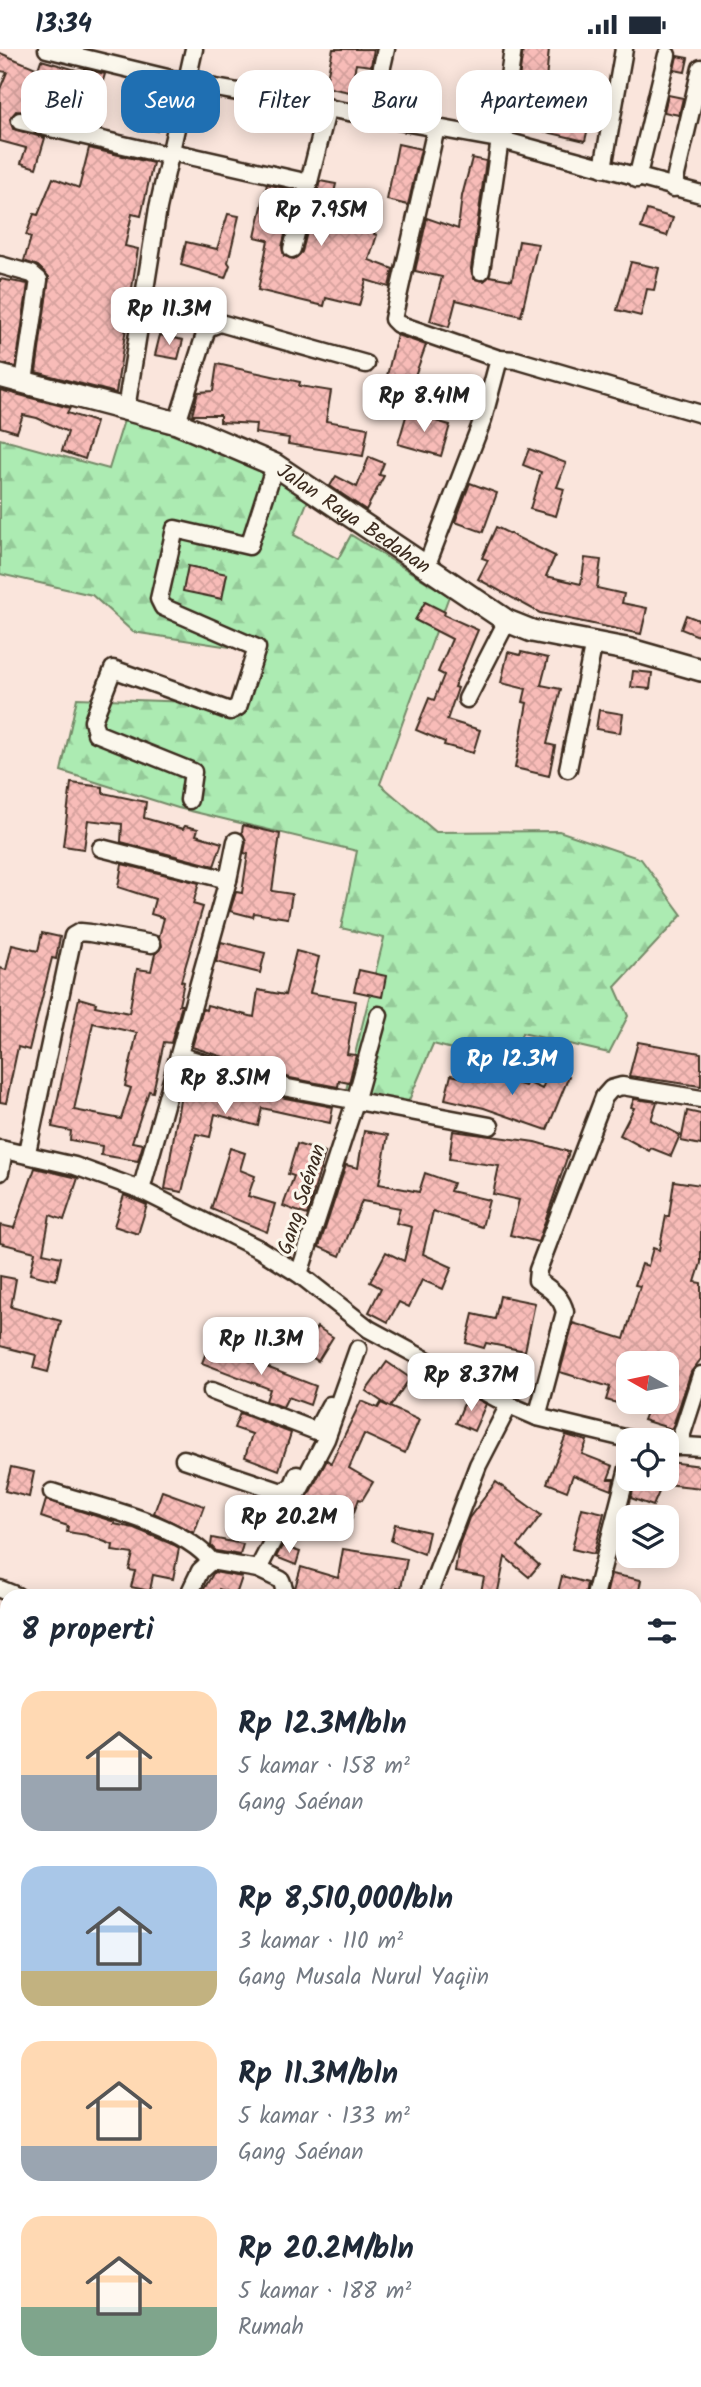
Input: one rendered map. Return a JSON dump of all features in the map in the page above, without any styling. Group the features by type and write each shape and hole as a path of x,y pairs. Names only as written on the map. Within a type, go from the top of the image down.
{"street":[{"path":"47,49 134,70"},
{"path":"190,70 194,49"},
{"path":"381,70 386,49"},
{"path":"481,271 513,49"},
{"path":"603,168 624,49"},
{"path":"637,179 667,55"},
{"path":"673,188 701,68"},
{"path":"20,121 309,183"},
{"path":"442,129 498,139 637,179 701,194"},
{"path":"126,409 158,208 177,133"},
{"path":"292,249 322,133"},
{"path":"435,133 393,319 397,324 499,359 516,360 701,414"},
{"path":"0,265 32,274 38,280 24,381"},
{"path":"177,423 207,328 219,323 366,364"},
{"path":"426,567 483,419 499,359"},
{"name":"Jalan Raya Bedahan","path":"0,376 177,423 275,465 506,621 532,631 594,642 701,670"},
{"path":"190,800 193,772 96,733 93,722 113,669 230,712 238,707 257,648 163,607 159,599 176,529 249,545 275,465"},
{"path":"467,699 506,621"},
{"path":"568,769 594,642"},
{"path":"141,1190 228,880 236,841"},
{"path":"101,848 228,880"},
{"path":"27,1153 73,936 80,932 152,944"},
{"name":"Gang Saénan","path":"299,1275 355,1102 379,1015"},
{"path":"180,1056 288,1088 491,1126"},
{"path":"537,1417 565,1312 562,1302 553,1290 537,1280 538,1270 604,1097 611,1089 622,1086 701,1099"},
{"path":"0,1172 2,1149 27,1153 116,1178 215,1226 299,1275 369,1329 509,1405 537,1417 616,1436"},
{"path":"184,1459 288,1491 369,1329"},
{"path":"258,1569 326,1439 358,1349"},
{"path":"679,1430 701,1375"},
{"path":"212,1391 316,1431"},
{"path":"431,1589 473,1476 509,1405"},
{"path":"679,1445 701,1447"},
{"path":"597,1589 622,1491"},
{"path":"52,1492 180,1536 200,1547 211,1560 258,1569 281,1580 284,1589"},
{"path":"191,1589 200,1571 211,1560"}],"green space":[{"path":"125,417 256,466 308,500 294,535 338,559 351,535 449,596 380,784 436,832 559,831 641,859 682,915 615,987 628,1016 609,1053 522,1033 513,1065 433,1044 407,1105 346,1090 384,938 341,928 357,851 178,808 61,771 77,698 249,704 256,651 133,632 92,595 0,574 0,439 109,469"}],"building":[{"path":"333,49 374,49 371,66 356,64 355,70 348,70 348,92 334,89 334,70 329,70"},
{"path":"523,49 549,49 547,70 520,70"},
{"path":"0,53 38,69 41,60 76,70 21,70 21,112 16,111 10,119 13,129 45,138 36,168 21,163 26,148 0,141 0,89 7,72 0,71"},
{"path":"677,56 688,58 685,72 674,70"},
{"path":"668,95 683,98 679,115 664,112"},
{"path":"551,133 587,133 585,141"},
{"path":"398,144 421,149 408,205 387,200"},
{"path":"89,148 153,163 141,216 132,214 125,246 138,249 116,393 36,372 49,277 38,266 24,261 31,237 26,235 34,214 38,215 53,178 79,188"},
{"path":"472,158 486,161 471,269 474,279 484,281 490,276 512,280 519,241 538,244 521,316 456,300 449,327 430,321 442,277 415,271 427,218 458,229 462,196"},
{"path":"320,181 336,184 334,193 380,202 374,234 377,235 369,260 393,269 389,287 366,280 359,306 326,298 324,306 258,290 268,240 255,237 267,184 296,191 282,247 284,256 294,259 302,252"},
{"path":"647,210 673,218 667,236 641,228"},
{"path":"228,214 239,216 225,278 181,265 186,242 217,249"},
{"path":"631,262 659,268 654,290 647,289 641,316 617,310"},
{"path":"0,279 28,284 16,367 0,363"},
{"path":"160,335 183,340 178,359 155,355"},
{"path":"397,335 426,345 408,395 384,388"},
{"path":"217,364 300,382 299,386 331,391 326,421 368,428 363,456 288,444 289,438 255,433 256,424 220,422 220,415 192,415 198,392 213,391"},
{"path":"0,390 70,408 67,413 96,422 85,459 62,451 68,432 37,418 23,415 17,432 0,427"},
{"path":"407,413 450,425 441,456 398,444"},
{"path":"529,449 566,463 557,487 564,489 556,516 530,509 541,472 523,465"},
{"path":"369,457 384,463 379,475 384,476 366,510 330,486 336,476 357,487"},
{"path":"470,483 497,493 483,532 455,522"},
{"path":"496,527 555,556 546,576 581,584 585,558 601,560 597,588 624,594 622,603 647,608 641,634 540,613 478,579 488,560 482,558"},
{"path":"188,566 227,574 222,599 183,591"},
{"path":"425,602 445,612 444,615 478,630 454,687 458,688 447,720 480,730 473,753 444,745 445,742 416,730 429,698 434,700 444,675 438,672 452,639 415,620"},
{"path":"686,615 701,621 701,637 681,629"},
{"path":"508,652 548,658 541,685 561,689 547,744 555,746 549,776 515,768 527,703 523,702 526,689 501,683"},
{"path":"633,671 652,673 650,689 631,687"},
{"path":"599,710 623,714 620,733 596,729"},
{"path":"71,783 103,787 103,793 146,802 144,818 183,829 185,826 198,829 196,835 222,843 214,866 121,842 122,824 88,820 84,849 63,846"},
{"path":"243,825 280,834 272,891 292,894 288,918 254,913 253,917 230,911 236,892 242,893 248,854 244,853 246,842 242,832"},
{"path":"122,864 199,883 193,904 203,907 181,981 184,982 179,1005 182,1005 171,1043 164,1042 153,1092 149,1091 132,1142 143,1144 138,1161 101,1155 102,1146 70,1140 71,1131 52,1127 79,998 96,1003 95,1006 129,1013 137,969 151,971 155,954 162,946 159,937 164,918 151,914 155,899 118,887","holes":["93,1023 137,1033 125,1086 131,1088 121,1119 74,1110"]},
{"path":"42,933 60,937 56,959 52,958 29,1050 18,1047 6,1103 0,1102 0,968 6,970 12,945 38,951"},
{"path":"221,942 265,953 260,973 216,962"},
{"path":"296,951 319,957 310,993 356,1001 347,1054 356,1055 349,1083 339,1081 338,1087 290,1078 192,1047 203,1009 206,1010 207,1005 254,1017 258,990 285,995"},
{"path":"359,970 386,976 382,997 354,991"},
{"path":"638,1042 701,1053 701,1086 629,1076"},
{"path":"550,1068 569,1076 547,1130 484,1108 445,1099 451,1075 485,1083 489,1074 525,1086 527,1082 542,1089"},
{"path":"198,1072 285,1098 333,1107 330,1123 262,1108 258,1126 215,1114 210,1137 196,1134 182,1192 165,1189 182,1088 194,1090"},
{"path":"634,1099 657,1102 651,1120 680,1135 671,1156 651,1148 649,1151 620,1135 634,1108 631,1107"},
{"path":"687,1111 701,1114 701,1145 681,1141"},
{"path":"364,1131 388,1135 379,1184 419,1192 425,1173 453,1183 450,1191 489,1200 482,1227 433,1211 423,1254 452,1267 443,1289 422,1280 409,1307 399,1302 388,1322 369,1312 381,1288 370,1282 386,1252 404,1261 412,1227 396,1223 400,1208 362,1201 340,1256 319,1247 346,1165 358,1168"},
{"path":"453,1131 535,1142 569,1152 538,1242 510,1235 519,1200 493,1194 499,1166 449,1159"},
{"path":"297,1144 325,1153 307,1215 283,1206 294,1176 288,1174"},
{"path":"230,1148 245,1153 240,1170 255,1176 248,1196 275,1204 267,1232 211,1209"},
{"path":"35,1168 78,1178 64,1220 50,1215 43,1253 61,1257 56,1280 30,1274 35,1252 0,1243 0,1225 14,1228"},
{"path":"674,1181 701,1185 701,1263 695,1282 701,1283 701,1359 691,1372 679,1408 679,1351 616,1351 616,1403 606,1400 610,1387 560,1372 573,1323 624,1339 640,1286 635,1285 642,1264 648,1266 653,1248 659,1250 666,1216 669,1216"},
{"path":"124,1195 147,1205 138,1234 114,1226"},
{"path":"0,1276 16,1279 11,1307 61,1321 48,1372 33,1368 36,1355 0,1346"},
{"path":"500,1296 535,1303 525,1351 486,1343 484,1348 466,1343 473,1314 495,1319"},
{"path":"317,1327 333,1337 318,1361 302,1351"},
{"path":"209,1345 316,1386 310,1405 288,1397 283,1407 266,1401 270,1389 202,1363"},
{"path":"387,1362 410,1378 390,1407 366,1391"},
{"path":"468,1394 486,1404 474,1431 456,1423"},
{"path":"361,1401 378,1408 381,1403 419,1420 405,1453 364,1434 349,1468 373,1482 362,1500 359,1499 349,1525 303,1505 327,1460 331,1463"},
{"path":"240,1413 291,1433 279,1470 245,1457 252,1434 234,1428"},
{"path":"645,1414 677,1414 672,1428 643,1420"},
{"path":"566,1435 587,1441 582,1454 613,1466 608,1479 614,1479 612,1490 573,1475 567,1491 547,1483"},
{"path":"679,1463 701,1466 701,1488 679,1485"},
{"path":"11,1467 34,1472 29,1497 5,1491"},
{"path":"496,1482 541,1515 518,1546 539,1565 529,1577 505,1557 498,1589 482,1589 484,1577 455,1572 459,1545 469,1518"},
{"path":"162,1491 204,1506 194,1533 154,1513"},
{"path":"633,1491 659,1491 653,1505 631,1498"},
{"path":"46,1500 115,1522 114,1524 134,1528 174,1545 179,1548 173,1579 153,1575 150,1589 131,1587 135,1571 129,1570 133,1554 112,1551 113,1545 87,1535 67,1532 68,1526 41,1517"},
{"path":"582,1508 604,1513 594,1554 572,1549"},
{"path":"395,1524 429,1532 424,1554 391,1541"},
{"path":"212,1538 243,1544 240,1555 216,1551 211,1546"},
{"path":"282,1546 300,1552 296,1565 276,1557"},
{"path":"343,1549 407,1559 401,1588 295,1588 301,1567 338,1578"},
{"path":"214,1572 242,1577 238,1589 204,1589"},
{"path":"611,1574 641,1580 639,1589 608,1589"},
{"path":"562,1576 587,1583 586,1589 559,1589"}]}
